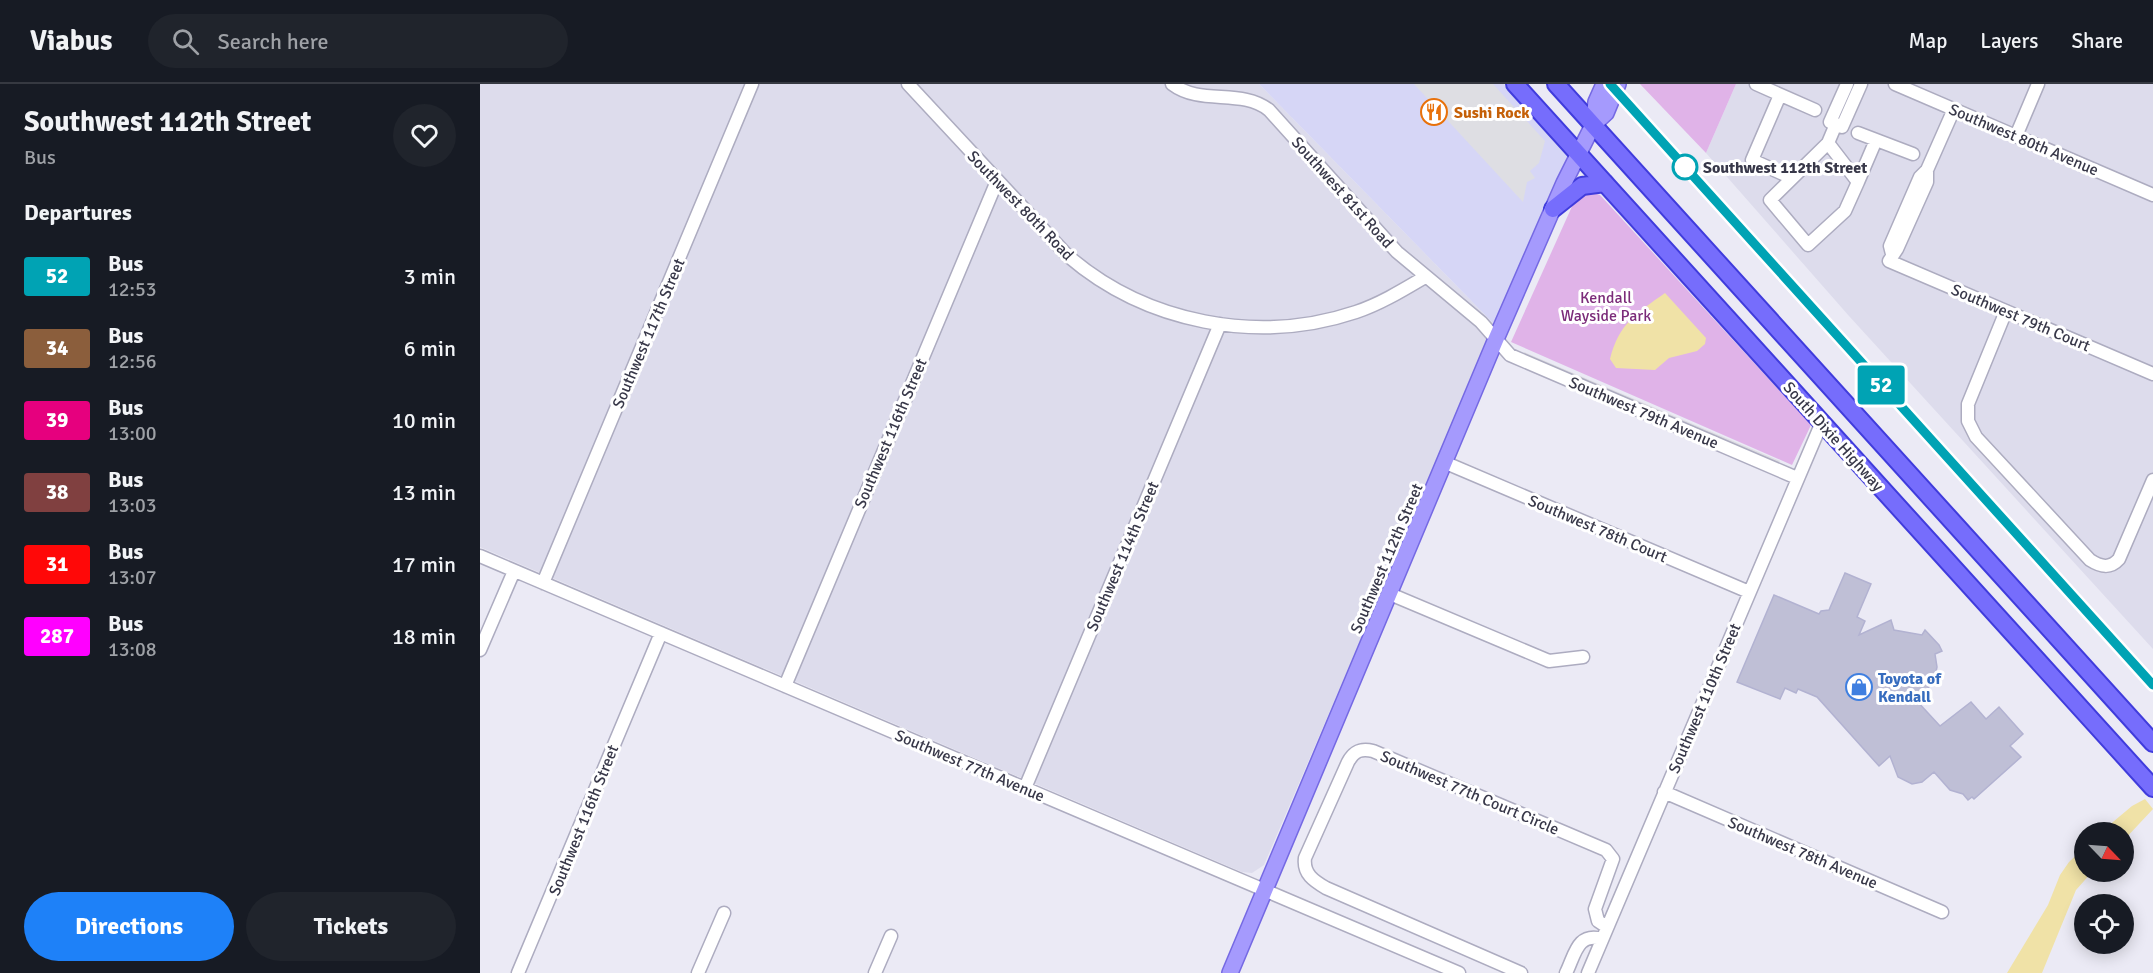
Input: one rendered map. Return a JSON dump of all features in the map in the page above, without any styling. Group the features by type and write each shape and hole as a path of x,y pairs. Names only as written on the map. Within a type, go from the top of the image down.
{"highway":[{"name":"South Dixie Highway","path":"1515,84 2153,788"},
{"name":"South Dixie Highway","path":"1556,84 2153,743"},
{"path":"1552,209 1582,186 1605,183"},
{"path":"1822,423 1836,393"}],"main road":[{"name":"Southwest 112th Street","path":"1593,125 1596,102 1604,84"},
{"name":"Southwest 112th Street","path":"1230,973 1552,209 1578,153 1593,125 1606,113 1618,84"}],"street":[{"name":"Southwest 117th Street","path":"543,583 752,84"},
{"name":"Southwest 80th Road","path":"908,84 1056,245 1097,279 1150,306 1220,324 1266,327 1325,320 1373,305 1425,278"},
{"name":"Southwest 81st Road","path":"1172,84 1194,95 1248,99 1264,106 1397,252 1425,278 1481,322 1496,339"},
{"path":"1756,84 1815,110"},
{"path":"1836,124 1847,84"},
{"path":"1861,84 1827,143 1770,200 1808,245 1845,211 1876,140"},
{"name":"Southwest 80th Avenue","path":"1895,84 2153,195"},
{"path":"2016,136 2038,84"},
{"path":"1780,94 1752,160 1792,178"},
{"name":"Southwest 79th Court","path":"1954,109 1927,170 1927,182 1897,249 1890,257 2006,311 2153,374"},
{"path":"1858,133 1913,154"},
{"path":"1827,143 1858,182"},
{"name":"Southwest 116th Street","path":"785,686 997,181"},
{"path":"2006,311 1971,393 1967,415 1976,437 2090,561 2109,567 2119,559 2153,480"},
{"name":"Southwest 114th Street","path":"1025,788 1220,324"},
{"name":"Southwest 79th Avenue","path":"1496,339 1510,355 1797,478"},
{"name":"Southwest 110th Street","path":"1588,973 1822,423"},
{"name":"Southwest 78th Court","path":"1446,463 1749,592"},
{"name":"Southwest 77th Avenue","path":"480,556 1459,973"},
{"path":"480,650 514,571"},
{"path":"1390,594 1549,661 1583,657"},
{"name":"Southwest 116th Street","path":"519,973 661,633"},
{"name":"Southwest 77th Court Circle","path":"1521,973 1326,888 1309,877 1304,865 1305,858 1354,753 1360,750 1373,751 1606,850 1613,859 1605,881"},
{"name":"Southwest 78th Avenue","path":"1664,792 1942,912"},
{"path":"1566,973 1581,943 1590,937 1604,933 1594,909 1605,881 1621,892"},
{"path":"698,973 724,913"},
{"path":"875,973 891,936"}],"shaded area":[{"path":"480,84 1259,84 1495,325 1264,865 1252,873 1242,872 480,547"},
{"path":"1259,84 1504,84 1568,155 1495,325"},
{"path":"1414,84 1493,84 1545,141 1539,163 1530,171 1535,178 1527,182 1523,202"},
{"path":"1736,84 2153,84 2153,649 1849,316 1706,153"},
{"path":"1665,293 1706,338 1705,344 1697,351 1669,358 1655,370 1616,368 1610,359 1618,336 1630,320"},
{"path":"1524,352 1780,461 1778,464 1523,357"},
{"path":"2145,799 2153,809 2134,829 2134,822 2113,822 2132,806"},
{"path":"2074,857 2074,882 2083,882 2074,894 2042,973 2007,973 2048,905 2060,875"}],"green space":[{"path":"1640,84 1736,84 1706,153"},
{"name":"Kendall Wayside Park","path":"1591,192 1600,195 1811,425 1792,465 1511,342 1574,202 1583,194"}],"building":[{"name":"Toyota of Kendall","path":"1845,573 1871,584 1857,617 1865,621 1859,635 1891,620 1894,630 1922,635 1925,630 1939,645 1942,651 1935,654 1937,667 1934,682 1916,700 1940,726 1971,702 1986,719 1999,707 2023,734 2010,746 2021,757 1974,799 1972,797 1968,800 1963,794 1950,790 1934,772 1922,782 1912,784 1898,777 1890,756 1879,766 1817,697 1798,689 1796,693 1785,688 1780,699 1737,682 1774,595 1819,614 1821,611 1829,610"}],"bus line":[{"name":"52","path":"1610,84 2153,685"}],"place":[{"name":"Sushi Rock","path":"1434,112"},
{"name":"Southwest 112th Street","path":"1685,167"},
{"name":"Toyota of Kendall","path":"1859,687"}]}
